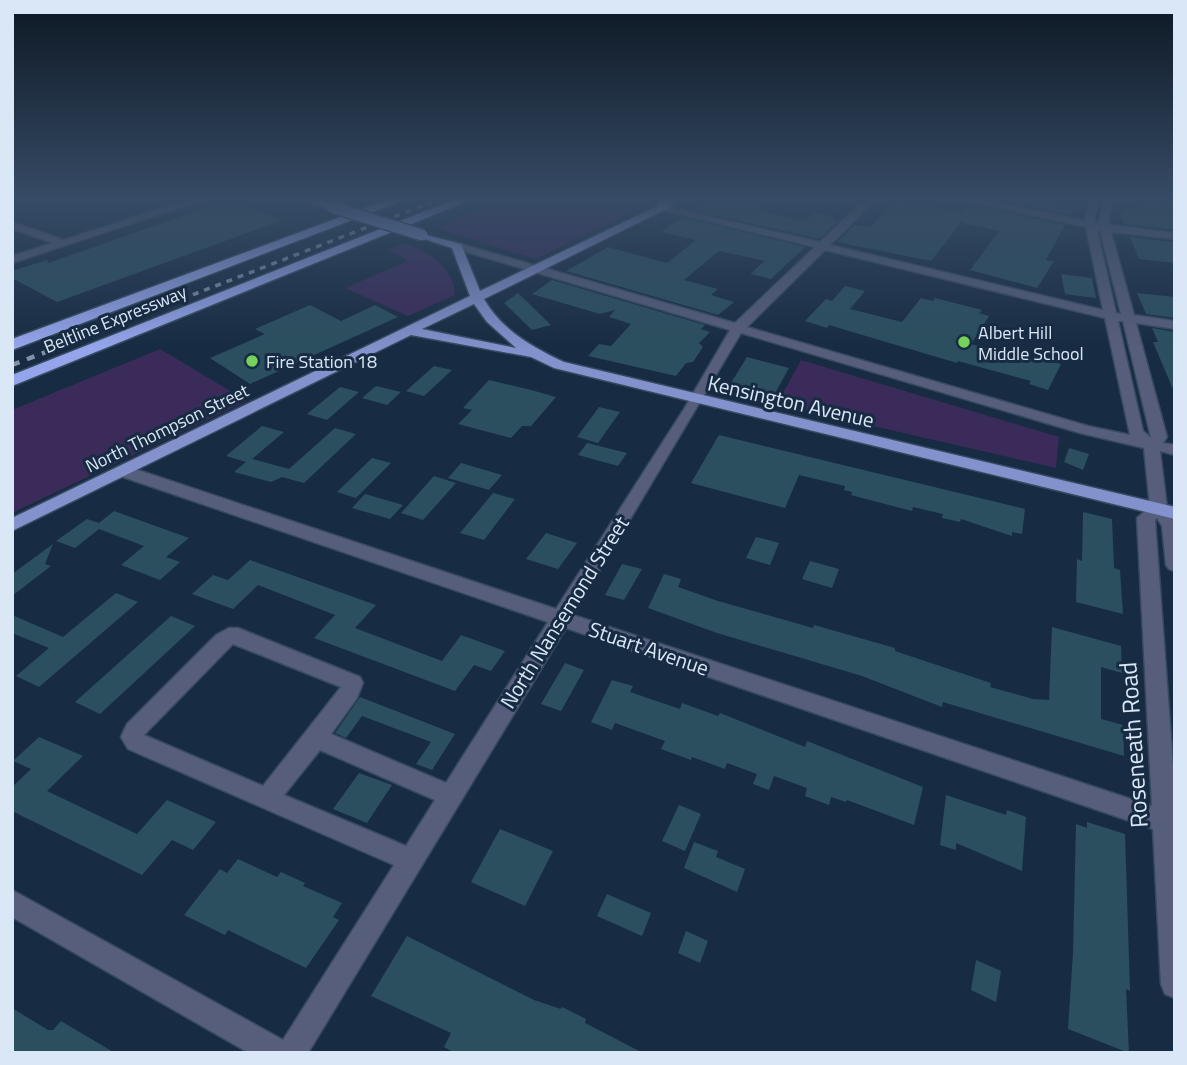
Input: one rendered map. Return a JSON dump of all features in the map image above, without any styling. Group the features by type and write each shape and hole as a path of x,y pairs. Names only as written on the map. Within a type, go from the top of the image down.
{"highway":[{"name":"Beltline Expressway","path":"12,345 269,249"},
{"name":"Beltline Expressway","path":"12,380 342,249"}],"main road":[{"path":"439,249 462,264"},
{"name":"Kensington Avenue","path":"458,249 478,298 500,330 538,356 586,373 1167,511"},
{"name":"North Thompson Street","path":"12,525 577,249"},
{"path":"410,331 538,356"}],"street":[{"path":"12,260 47,249"},
{"path":"466,249 1085,430 1175,450"},
{"name":"North Nansemond Street","path":"291,1053 738,328 819,249"},
{"path":"833,249 1111,316 1175,325"},
{"name":"Roseneath Road","path":"1101,249 1111,316 1136,433 1152,447 1171,525 1175,565"},
{"name":"Roseneath Road","path":"1105,249 1128,319 1159,437 1152,447"},
{"name":"Stuart Avenue","path":"123,471 1170,823"},
{"name":"Roseneath Road","path":"1167,511 1146,518 1170,823 1175,984"},
{"path":"267,798 350,692 352,682 238,636 229,636 135,730 132,737 136,742 410,860"},
{"path":"316,738 450,796"},
{"path":"12,903 278,1053"}],"shaded area":[{"path":"418,249 431,256 450,277 455,295 408,316 345,288 408,261 387,250"},
{"path":"502,249 557,249 536,259"},
{"path":"160,349 247,401 12,513 12,410"},
{"path":"801,360 1059,437 1056,468 777,404"}],"building":[{"path":"89,249 204,249 57,302 12,278 12,271 47,260 48,263"},
{"path":"605,249 667,263 685,249 803,249 771,279 750,274 765,261 719,251 684,280 718,289 711,295 734,302 718,315 566,271"},
{"path":"870,249 941,249 931,261"},
{"path":"986,249 1052,249 1046,260 1054,261 1037,288 970,270"},
{"path":"1135,249 1175,249 1175,263 1139,259"},
{"path":"1061,274 1092,278 1096,298 1065,294"},
{"path":"552,280 705,325 701,329 710,332 699,343 703,347 693,362 686,363 676,376 588,356 599,344 611,346 631,324 609,317 615,310 600,314 532,294"},
{"name":"Albert Hill Middle School","path":"845,286 865,291 850,309 902,322 921,298 933,301 935,298 982,310 979,313 989,316 971,344 1040,363 1042,359 1061,364 1048,390 1029,384 1031,381 958,361 957,363 829,325 827,328 805,321 826,299 832,301"},
{"path":"518,293 551,325 532,330 504,303"},
{"path":"1137,293 1175,297 1175,318 1146,314"},
{"path":"310,305 341,321 375,305 398,317 250,384 210,358 265,334 255,329"},
{"path":"1152,328 1175,332 1175,394 1153,342 1158,342"},
{"path":"747,357 789,368 773,397 729,386"},
{"path":"434,366 452,370 424,396 406,391"},
{"path":"489,380 556,397 531,426 522,426 511,438 458,424 472,410 463,408"},
{"path":"376,386 401,392 387,405 362,398"},
{"path":"340,387 359,392 327,420 307,414"},
{"path":"599,407 620,412 598,443 577,437"},
{"path":"262,426 284,432 252,459 289,469 335,428 356,434 304,483 282,477 271,482 234,472 246,462 226,456"},
{"path":"719,435 1025,509 1022,534 1012,532 1012,536 961,519 960,522 942,518 943,514 913,507 912,511 851,495 852,492 844,490 845,486 799,475 785,508 691,483"},
{"path":"587,443 627,453 618,466 578,455"},
{"path":"1069,448 1089,454 1083,470 1064,462"},
{"path":"372,458 391,463 356,498 337,492"},
{"path":"461,463 502,475 489,490 448,478"},
{"path":"434,476 456,483 423,520 401,513"},
{"path":"493,493 515,499 484,540 460,533"},
{"path":"365,494 403,505 390,519 352,508"},
{"path":"114,511 189,538 166,557 180,562 160,580 121,565 144,546 99,529 75,548 56,541 87,519 99,523"},
{"path":"1083,512 1112,519 1114,568 1120,570 1123,614 1076,602 1077,559 1082,561"},
{"path":"546,533 577,543 558,569 526,559"},
{"path":"756,537 779,543 770,565 746,558"},
{"path":"53,544 45,564 51,566 12,596 12,574"},
{"path":"250,560 376,605 355,628 442,661 461,635 505,651 491,671 474,665 455,691 314,638 335,615 258,585 233,609 192,594 213,575 228,580"},
{"path":"810,561 839,569 832,588 802,579"},
{"path":"622,564 642,569 624,600 605,595"},
{"path":"664,574 681,579 678,587 718,601 895,648 895,651 991,683 990,687 1033,699 1049,700 1052,627 1121,646 1122,673 1101,667 1101,719 1123,725 1124,756 943,702 942,707 862,676 717,633 648,608"},
{"path":"116,593 138,602 39,687 16,676 49,648 12,633 12,615 63,637"},
{"path":"171,616 195,626 100,714 75,702"},
{"path":"565,663 584,670 561,711 541,704"},
{"path":"612,680 633,686 630,692 680,709 682,703 718,716 720,713 805,747 807,741 923,787 914,825 847,800 846,802 831,797 829,805 805,796 807,788 774,776 769,790 753,784 757,774 727,763 725,769 692,757 691,760 661,749 665,741 615,723 612,730 591,722"},
{"path":"360,697 455,734 432,770 416,764 431,742 362,716 346,738 335,733"},
{"path":"39,737 83,756 47,791 137,834 167,800 216,822 193,850 172,840 142,875 12,811 12,787 31,769 13,761"},
{"path":"359,773 392,785 367,823 333,809"},
{"path":"946,795 1006,815 1007,810 1026,817 1022,871 956,843 956,850 940,845"},
{"path":"679,805 701,814 685,851 662,841"},
{"path":"1087,822 1125,834 1130,991 1126,989 1129,1053 1068,1029 1076,824 1087,828"},
{"path":"500,829 553,851 525,906 471,882"},
{"path":"694,842 718,851 716,857 745,869 737,892 684,868"},
{"path":"238,859 277,877 281,872 305,883 303,886 342,903 333,917 339,920 306,968 228,930 225,935 184,915 220,869 227,873"},
{"path":"607,894 651,913 642,936 597,916"},
{"path":"686,931 708,941 700,963 678,953"},
{"path":"407,936 534,1000 561,1009 562,1007 586,1019 585,1023 643,1053 455,1053 444,1047 451,1033 371,996"},
{"path":"976,960 1001,971 996,1002 971,990"},
{"path":"12,1008 48,1030 53,1030 61,1021 115,1053 12,1053"}],"railway":[{"path":"81,338 312,249"},
{"path":"12,365 85,337"}],"place":[{"name":"Albert Hill Middle School","path":"964,342"},
{"name":"Fire Station 18","path":"252,361"}]}
